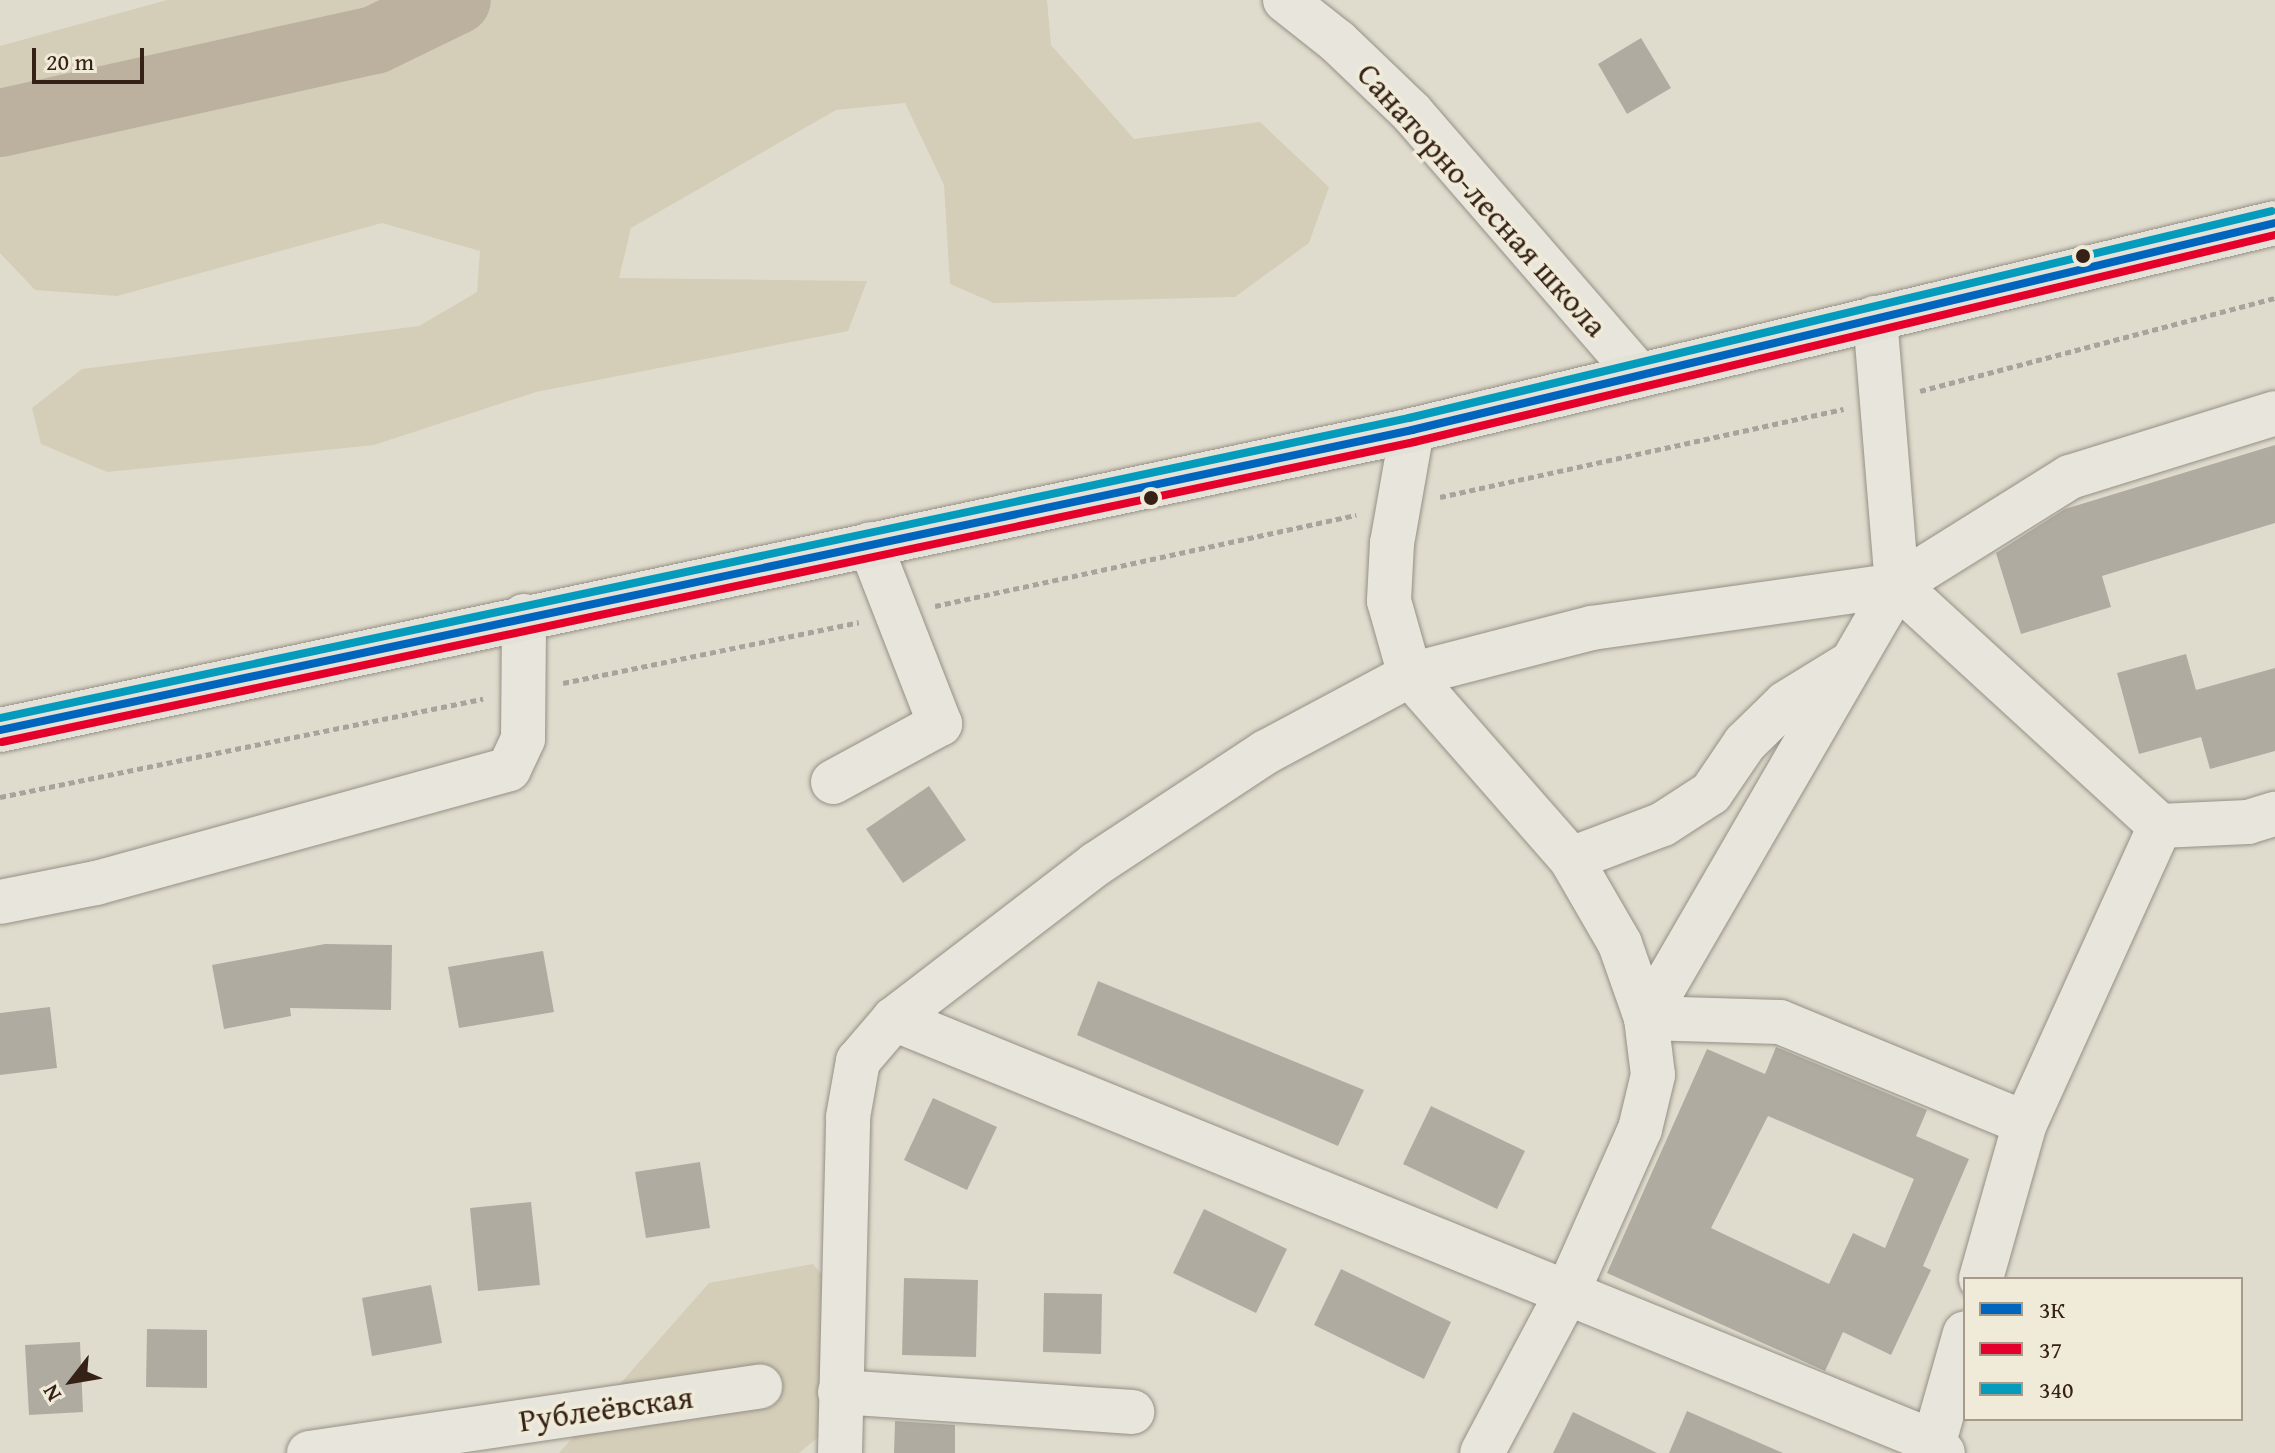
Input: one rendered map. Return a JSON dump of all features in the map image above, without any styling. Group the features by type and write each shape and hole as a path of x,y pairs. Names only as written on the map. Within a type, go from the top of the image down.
{"main road":[{"path":"0,730 524,616 1412,430 2275,223"}],"street":[{"name":"Санаторно-лесная школа","path":"1285,0 1337,41 1412,113 1638,374"},
{"path":"1646,1018 1897,585 1875,318"},
{"path":"840,1453 848,1117 858,1061 894,1019 1096,864 1187,801 1266,752 1410,675 1592,628 1897,585 2070,477 2275,413"},
{"path":"1412,430 1399,506 1389,601 1410,675 1571,859 1620,944 1646,1018 1653,1075 1640,1129 1567,1293 1482,1453"},
{"path":"833,782 940,724 870,544"},
{"path":"1897,585 2160,826 2248,822 2275,814"},
{"path":"0,902 96,883 494,777 519,756 524,616"},
{"path":"1571,859 1663,824 1711,793 1745,743 1786,703 1851,663"},
{"path":"1982,1277 2025,1123 2160,826"},
{"path":"1646,1018 1780,1022 2025,1123"},
{"path":"894,1019 1938,1448 1963,1342"},
{"name":"Рублеёвская","path":"309,1453 760,1386"},
{"path":"840,1392 1132,1412"}],"path":[{"path":"0,797 897,614 1399,506 1882,400 2275,298"}],"shaded area":[{"path":"167,0 1047,0 1051,45 1134,139 1260,122 1329,187 1309,243 1235,297 994,303 950,284 944,185 905,103 836,110 631,228 619,278 867,281 848,331 536,392 374,445 107,472 41,444 32,408 82,369 419,326 477,292 480,251 382,223 117,296 35,290 0,253 0,46"},
{"path":"813,1264 851,1310 857,1405 799,1453 559,1453 709,1283"}],"building":[{"path":"1641,38 1671,88 1627,114 1598,64"},
{"path":"2275,445 2275,523 2102,576 2111,607 2021,634 1996,553 2065,509"},
{"path":"2186,654 2196,690 2275,668 2275,751 2210,769 2201,737 2139,754 2117,673"},
{"path":"929,786 966,840 903,883 866,829"},
{"path":"325,944 392,945 391,1010 290,1008 291,1016 224,1029 212,965"},
{"path":"543,951 554,1012 459,1028 448,967"},
{"path":"1098,981 1364,1090 1338,1146 1077,1035"},
{"path":"50,1007 57,1068 0,1075 0,1013"},
{"path":"1776,1047 1927,1110 1916,1136 1969,1159 1923,1266 1931,1270 1891,1355 1843,1332 1825,1371 1607,1273 1707,1049 1765,1074","holes":["1768,1116 1914,1179 1885,1248 1853,1233 1829,1284 1711,1228"]},
{"path":"933,1098 997,1127 967,1190 904,1160"},
{"path":"1431,1106 1525,1151 1497,1209 1403,1164"},
{"path":"700,1162 710,1228 646,1238 635,1172"},
{"path":"531,1202 540,1285 478,1291 470,1208"},
{"path":"1204,1209 1287,1249 1256,1313 1173,1273"},
{"path":"1341,1269 1451,1322 1424,1379 1314,1325"},
{"path":"904,1278 978,1280 976,1357 902,1355"},
{"path":"431,1285 442,1343 372,1356 362,1298"},
{"path":"1044,1293 1102,1294 1101,1354 1043,1352"},
{"path":"147,1329 207,1330 207,1388 146,1387"},
{"path":"80,1342 83,1412 29,1415 25,1345"},
{"path":"1687,1411 1783,1453 1669,1453"},
{"path":"1573,1412 1657,1453 1553,1453"},
{"path":"895,1421 955,1425 955,1453 894,1453"}],"waterway":[{"path":"0,123 375,40 457,0"}],"transit line":[{"name":"340","path":"0,718 1409,418 2272,211"},
{"name":"3К","path":"0,730 1412,430 2275,223"},
{"name":"37","path":"2,742 1414,442 2275,235"}]}
